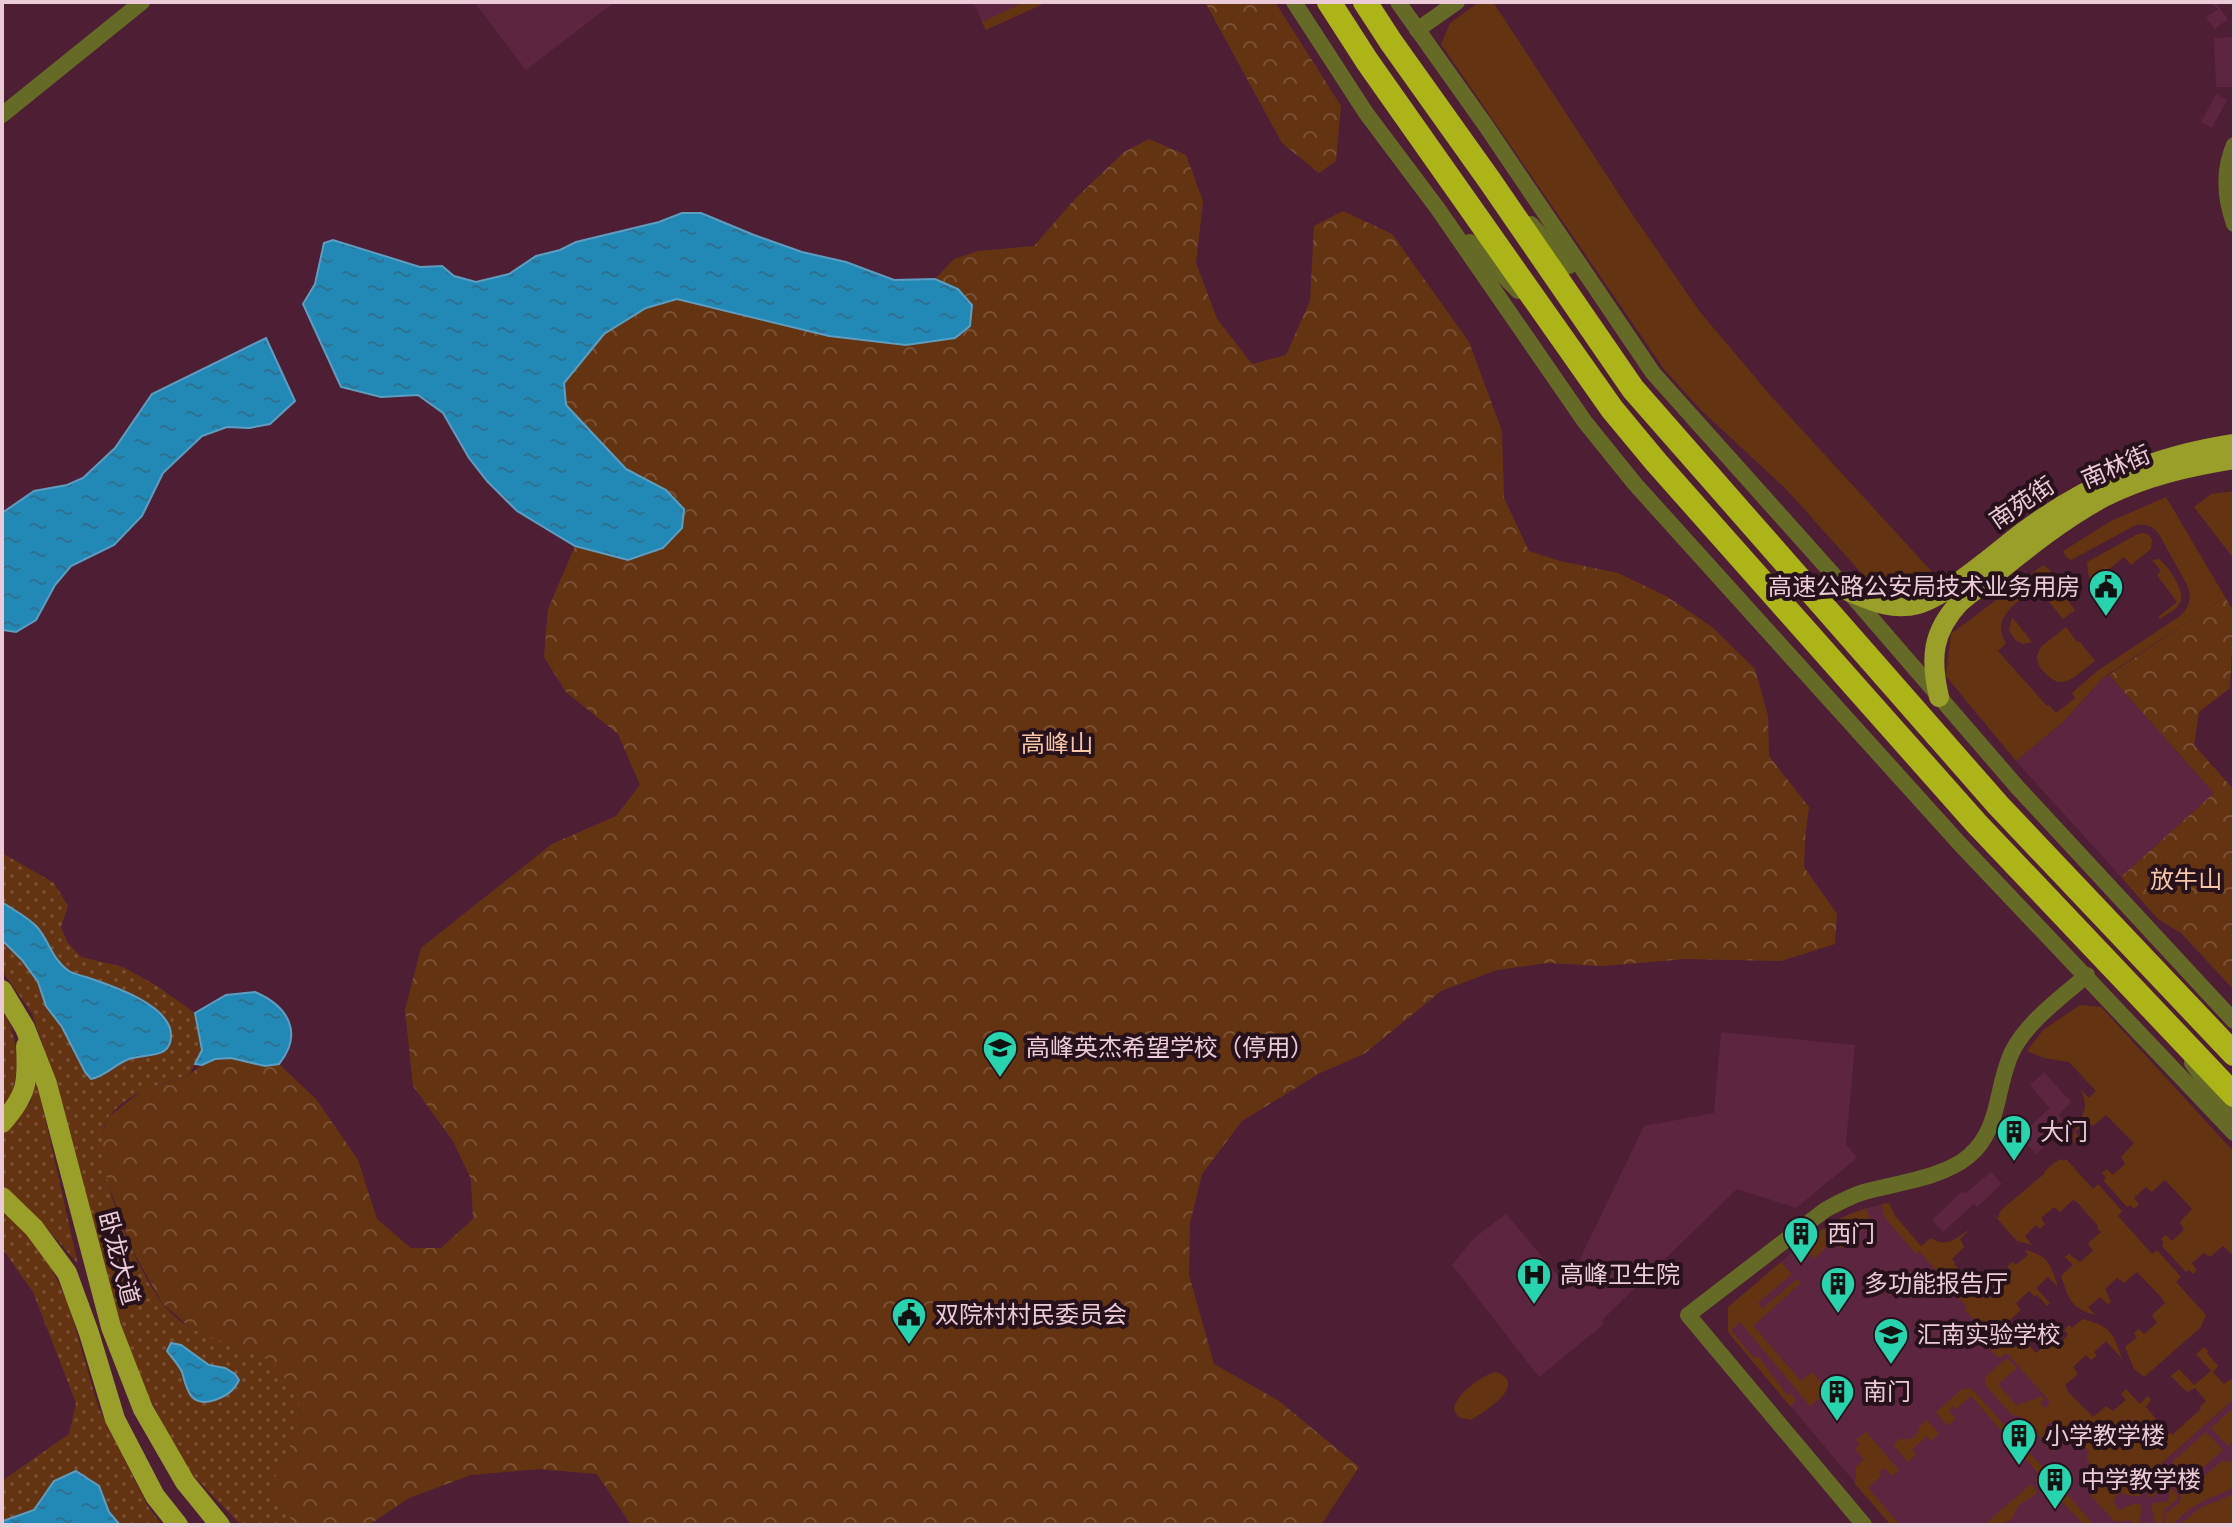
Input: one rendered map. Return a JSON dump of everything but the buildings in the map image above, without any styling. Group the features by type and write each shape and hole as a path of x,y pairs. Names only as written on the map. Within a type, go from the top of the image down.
{"highway":[{"path":"1329,2 1375,74 1612,409 1976,823 2234,1095"},
{"path":"1365,2 1633,389 1998,805 2234,1054"}],"main road":[{"name":"南苑街","path":"1848,591 1892,607 1902,608 1929,600 2032,526 2098,485 2153,462 2197,449 2234,444"},
{"name":"南林街","path":"1939,697 1933,670 1934,653 1947,616 1960,602 2071,517 2106,496 2158,475 2234,459"},
{"name":"卧龙大道","path":"2,990 25,1028 47,1084 111,1327 143,1409 185,1482 220,1525"},
{"path":"2,1123 21,1098 27,1071 25,1028"},
{"name":"卧龙大道","path":"2,1197 34,1228 67,1273 115,1419 155,1496 178,1525"}],"street":[{"path":"2,115 142,2"},
{"path":"1294,2 1366,113 1438,209 1585,422 1635,484 1959,843 2234,1133"},
{"path":"1398,2 1653,373 1848,591 2018,788 2234,1021"},
{"path":"1417,30 1457,2"},
{"path":"2234,145 2227,165 2226,182 2234,224"},
{"path":"1490,181 1603,302"},
{"path":"1438,209 1563,337"},
{"path":"2186,970 2234,1036"},
{"path":"1864,1525 1688,1315 1825,1210 1844,1199 1953,1167 1966,1159 1985,1139 1992,1124 2006,1067 2021,1037 2087,975"},
{"path":"2154,1010 2234,1123"}],"shaded area":[{"path":"474,2 610,2 612,4 526,70"},
{"path":"973,2 1047,2 986,30"},
{"path":"2215,2 2228,19 2215,29 2206,18 2218,9 2211,3"},
{"path":"2234,37 2234,87 2216,87 2214,38"},
{"path":"2216,94 2227,100 2212,128 2201,122"},
{"path":"2109,675 2214,793 2121,877 2016,761 2062,723"},
{"path":"1721,1032 1855,1045 1846,1144 1857,1158 1796,1208 1737,1189 1601,1321 1604,1324 1539,1377 1452,1265 1474,1238 1506,1214 1567,1286 1644,1126 1714,1113"},
{"path":"2044,1072 2071,1102 2058,1115 2063,1121 2053,1130 2057,1135 2036,1154 2019,1136 2050,1108 2030,1085"},
{"path":"1991,1172 2002,1184 1943,1232 1932,1220 1963,1191 1966,1193"},
{"name":"汇南实验学校","path":"1882,1204 2136,1487 2234,1399 2234,1525 1891,1525 1728,1332 1728,1307 1802,1244 1834,1221"}],"green space":[{"path":"1025,2 1047,2 986,30 982,22"},
{"path":"1205,2 1275,2 1341,106 1336,161 1319,173 1282,143"},
{"path":"1479,2 1493,2 1700,312 1770,395 1934,574 1917,587 1874,587 1786,489 1702,411 1664,369 1441,44 1450,23"},
{"name":"高峰山","path":"1149,139 1186,155 1203,201 1196,263 1217,319 1252,364 1286,355 1310,301 1314,226 1343,211 1392,234 1469,342 1502,431 1504,498 1529,551 1618,573 1666,596 1712,627 1755,669 1768,716 1769,756 1809,807 1804,867 1837,914 1835,944 1781,961 1685,959 1603,966 1547,963 1497,970 1441,991 1364,1054 1320,1073 1242,1121 1202,1174 1190,1223 1189,1275 1214,1364 1279,1401 1359,1467 1321,1525 631,1525 597,1474 539,1469 471,1475 409,1498 369,1525 294,1525 271,1486 291,1443 195,1332 162,1303 132,1249 105,1175 101,1141 107,1118 143,1090 189,1075 215,1059 231,1058 265,1066 279,1064 316,1099 358,1160 377,1219 411,1248 441,1248 473,1219 471,1179 453,1141 413,1086 405,1010 421,948 552,844 616,816 640,785 618,734 566,692 544,657 548,609 575,546 628,560 663,548 682,528 684,510 666,490 626,469 566,405 564,383 604,334 646,308 677,299 829,336 906,345 958,289 935,279 954,259 978,251 1034,246 1075,199 1124,152"},
{"path":"2234,491 2234,559 2194,507 2211,494"},
{"path":"2166,497 2225,597 2103,678 2062,723 2016,761 1946,676 1951,634 2043,565 2051,571 2040,580 2042,584 2004,616 2001,624 2006,643 1998,651 2056,713 2075,698 2072,693 2097,671 2180,616 2188,605 2187,585 2159,534 2148,526 2134,526 2071,560 2063,551 2111,521"},
{"path":"2143,533 2152,540 2151,549 2131,565 2124,557 2105,572 2111,581 2099,591 2089,578 2087,562"},
{"path":"2159,559 2174,578 2181,596 2177,606 2160,619 2158,617 2177,602 2157,575 2161,571 2152,560"},
{"path":"2048,590 2065,597 2075,610 2063,619 2043,594"},
{"name":"放牛山","path":"2225,597 2234,612 2230,688 2199,712 2194,745 2234,790 2234,990 2181,933 2158,919 2121,877 2214,793 2109,675"},
{"path":"2012,617 2032,642 2023,644 2015,640 2009,630"},
{"path":"2066,627 2095,661 2070,679 2058,682 2041,669 2037,655 2042,646"},
{"path":"2,853 54,883 68,906 61,927 67,942 81,957 123,967 195,1013 202,1050 189,1075 135,1095 109,1116 103,1133 108,1182 128,1240 162,1303 194,1330 273,1363 299,1403 291,1443 271,1486 294,1525 241,1525 188,1470 150,1399 120,1324 54,1078 32,1013 2,971"},
{"path":"2080,1005 2101,1007 2234,1152 2234,1256 2223,1246 2210,1257 2204,1253 2192,1263 2197,1270 2193,1274 2189,1270 2186,1272 2162,1246 2164,1243 2161,1239 2166,1235 2172,1241 2184,1230 2180,1222 2192,1209 2165,1180 2152,1192 2146,1187 2134,1198 2139,1204 2134,1209 2130,1205 2127,1207 2103,1180 2106,1178 2102,1173 2107,1169 2113,1175 2125,1164 2121,1157 2134,1143 2106,1115 2093,1126 2087,1121 2075,1132 2080,1138 2075,1143 2073,1141 2076,1127 2085,1105 2080,1089 2089,1098 2096,1091 2069,1062 2044,1058 2027,1051 2043,1030"},
{"path":"2,1007 14,1040 16,1061 12,1093 2,1108"},
{"path":"35,1073 78,1264 40,1220 2,1184 2,1135 31,1102"},
{"path":"2062,1159 2066,1159 2093,1189 2098,1184 2122,1211 2118,1216 2152,1254 2157,1250 2181,1277 2176,1282 2206,1315 2200,1328 2144,1377 2134,1369 2125,1347 2137,1337 2134,1333 2139,1329 2144,1334 2157,1323 2152,1315 2165,1303 2137,1272 2124,1283 2117,1278 2105,1289 2111,1302 2108,1304 2100,1297 2088,1307 2095,1315 2075,1305 2061,1276 2073,1265 2065,1257 2069,1254 2080,1262 2093,1251 2088,1243 2101,1232 2077,1202 2073,1200 2060,1212 2054,1207 2041,1218 2045,1224 2040,1229 2036,1225 2025,1236 2032,1245 2017,1241 1993,1214 1998,1218 2001,1210"},
{"path":"1889,1203 1895,1216 1921,1246 1931,1238 1942,1242 1952,1241 1971,1229 1960,1239 1964,1247 1952,1259 1979,1290 1993,1279 1999,1283 2012,1272 2007,1266 2013,1262 2016,1265 2028,1255 2025,1250 2044,1259 2051,1267 2058,1287 2048,1277 2036,1288 2050,1303 2047,1306 2029,1291 2016,1303 2021,1310 2008,1322 2036,1353 2049,1342 2056,1347 2068,1335 2064,1330 2083,1319 2110,1332 2122,1359 2106,1341 2094,1352 2097,1356 2091,1360 2086,1355 2073,1367 2078,1374 2065,1385 2093,1417 2106,1406 2113,1411 2126,1400 2121,1394 2126,1389 2140,1404 2148,1396 2151,1400 2146,1407 2157,1420 2152,1426 2163,1438 2170,1433 2172,1435 2206,1401 2195,1388 2187,1392 2171,1376 2179,1369 2194,1385 2211,1371 2196,1354 2204,1347 2218,1366 2213,1372 2224,1384 2234,1379 2234,1399 2162,1463 2183,1486 2189,1488 2222,1461 2229,1461 2234,1465 2234,1488 2193,1507 2173,1525 2166,1525 2165,1514 2179,1503 2181,1496 2170,1482 2162,1479 2144,1494 2120,1493 2115,1497 2114,1504 2119,1510 2136,1503 2140,1505 2141,1525 2129,1520 2115,1522 2090,1495 2097,1492 2100,1484 2107,1482 2107,1478 2087,1460 2087,1449 2069,1428 2064,1426 2061,1429 2053,1453 2043,1441 2051,1434 2058,1434 2060,1422 2047,1423 2050,1431 2041,1439 2020,1416 2012,1415 1986,1386 1985,1377 2007,1358 2017,1368 1998,1384 2016,1405 2040,1395 2045,1400 2041,1404 2045,1409 2050,1402 2007,1353 2000,1358 1990,1349 1995,1344 1965,1310 1967,1308 1956,1294 1952,1296 1938,1279 1941,1276 1919,1251 1916,1254 1885,1218 1881,1204"},
{"path":"1866,1208 1869,1222 1840,1249 1838,1247 1850,1236 1845,1231 1813,1259 1802,1244 1834,1221"},
{"path":"2,1210 28,1235 51,1268 68,1302 98,1407 149,1508 162,1525 2,1525 2,1481 69,1434 76,1403 33,1292 2,1248"},
{"path":"1781,1262 1792,1274 1758,1303 1762,1309 1797,1279 1801,1283 1753,1326 1801,1381 1812,1372 1831,1393 1823,1402 1820,1398 1810,1406 1740,1322 1731,1330 1754,1358 1758,1356 1787,1395 1790,1393 1796,1400 1790,1406 1728,1332 1728,1307"},
{"path":"1496,1372 1508,1383 1501,1398 1471,1420 1458,1417 1454,1409 1459,1397"},
{"path":"1971,1388 2050,1475 2039,1485 2035,1480 2040,1475 1971,1396 1949,1411 1956,1419 1947,1426 1936,1412 1962,1389"},
{"path":"2234,1407 2234,1440 2228,1446 2211,1428"},
{"path":"1927,1420 1939,1434 1931,1441 1927,1436 1912,1449 1916,1455 1908,1462 1893,1445 1900,1439 1911,1439"},
{"path":"1866,1432 1899,1470 1892,1476 1884,1468 1879,1472 1882,1475 1868,1488 1900,1525 1891,1525 1855,1484 1856,1467 1864,1459 1855,1449 1860,1444 1856,1440"},
{"path":"2206,1432 2223,1450 2189,1480 2172,1462"},
{"path":"2164,1482 2177,1494 2177,1499 2163,1511 2163,1525 2154,1525 2151,1505 2167,1502 2170,1496 2163,1489 2150,1498 2147,1495"},
{"path":"2031,1484 2036,1494 2019,1505 2011,1520 1984,1525"},
{"path":"2059,1485 2094,1525 2084,1525 2056,1495 2053,1491"},
{"path":"2234,1494 2234,1525 2179,1525 2200,1508"}],"water":[{"path":"682,213 701,213 802,252 846,262 894,280 935,279 958,289 972,305 970,326 955,338 906,345 829,336 677,299 646,308 604,334 564,383 566,405 626,469 666,490 684,509 682,528 663,548 628,560 575,546 517,511 469,458 443,413 418,395 381,397 341,387 303,304 315,284 324,243 333,240 420,267 442,266 454,276 476,282 509,274 536,256 576,242 659,222"},
{"path":"266,338 295,401 270,424 249,428 227,427 202,436 163,473 142,516 114,545 71,566 55,585 36,620 16,632 2,630 2,513 34,491 67,485 83,478 115,448 152,394"},
{"path":"2,902 37,927 69,971 124,991 162,1015 169,1025 171,1036 168,1048 157,1054 129,1059 91,1079 62,1027 46,1006 38,982 2,940"},
{"path":"255,992 276,1005 289,1022 290,1042 279,1064 265,1066 231,1058 195,1064 202,1050 195,1013 226,995"},
{"path":"171,1343 181,1345 209,1365 235,1374 239,1380 237,1384 229,1393 215,1400 200,1402 195,1399 188,1391 181,1369 167,1351"},
{"path":"76,1471 99,1486 109,1512 120,1525 2,1525 3,1521 34,1510 54,1481"}],"place":[{"name":"高速公路公安局技术业务用房","path":"2106,618"},
{"name":"高峰英杰希望学校（停用）","path":"1000,1079"},
{"name":"大门","path":"2014,1163"},
{"name":"西门","path":"1801,1265"},
{"name":"高峰卫生院","path":"1534,1306"},
{"name":"多功能报告厅","path":"1838,1315"},
{"name":"双院村村民委员会","path":"909,1346"},
{"name":"汇南实验学校","path":"1891,1366"},
{"name":"南门","path":"1837,1423"},
{"name":"小学教学楼","path":"2019,1467"},
{"name":"中学教学楼","path":"2055,1511"}]}
